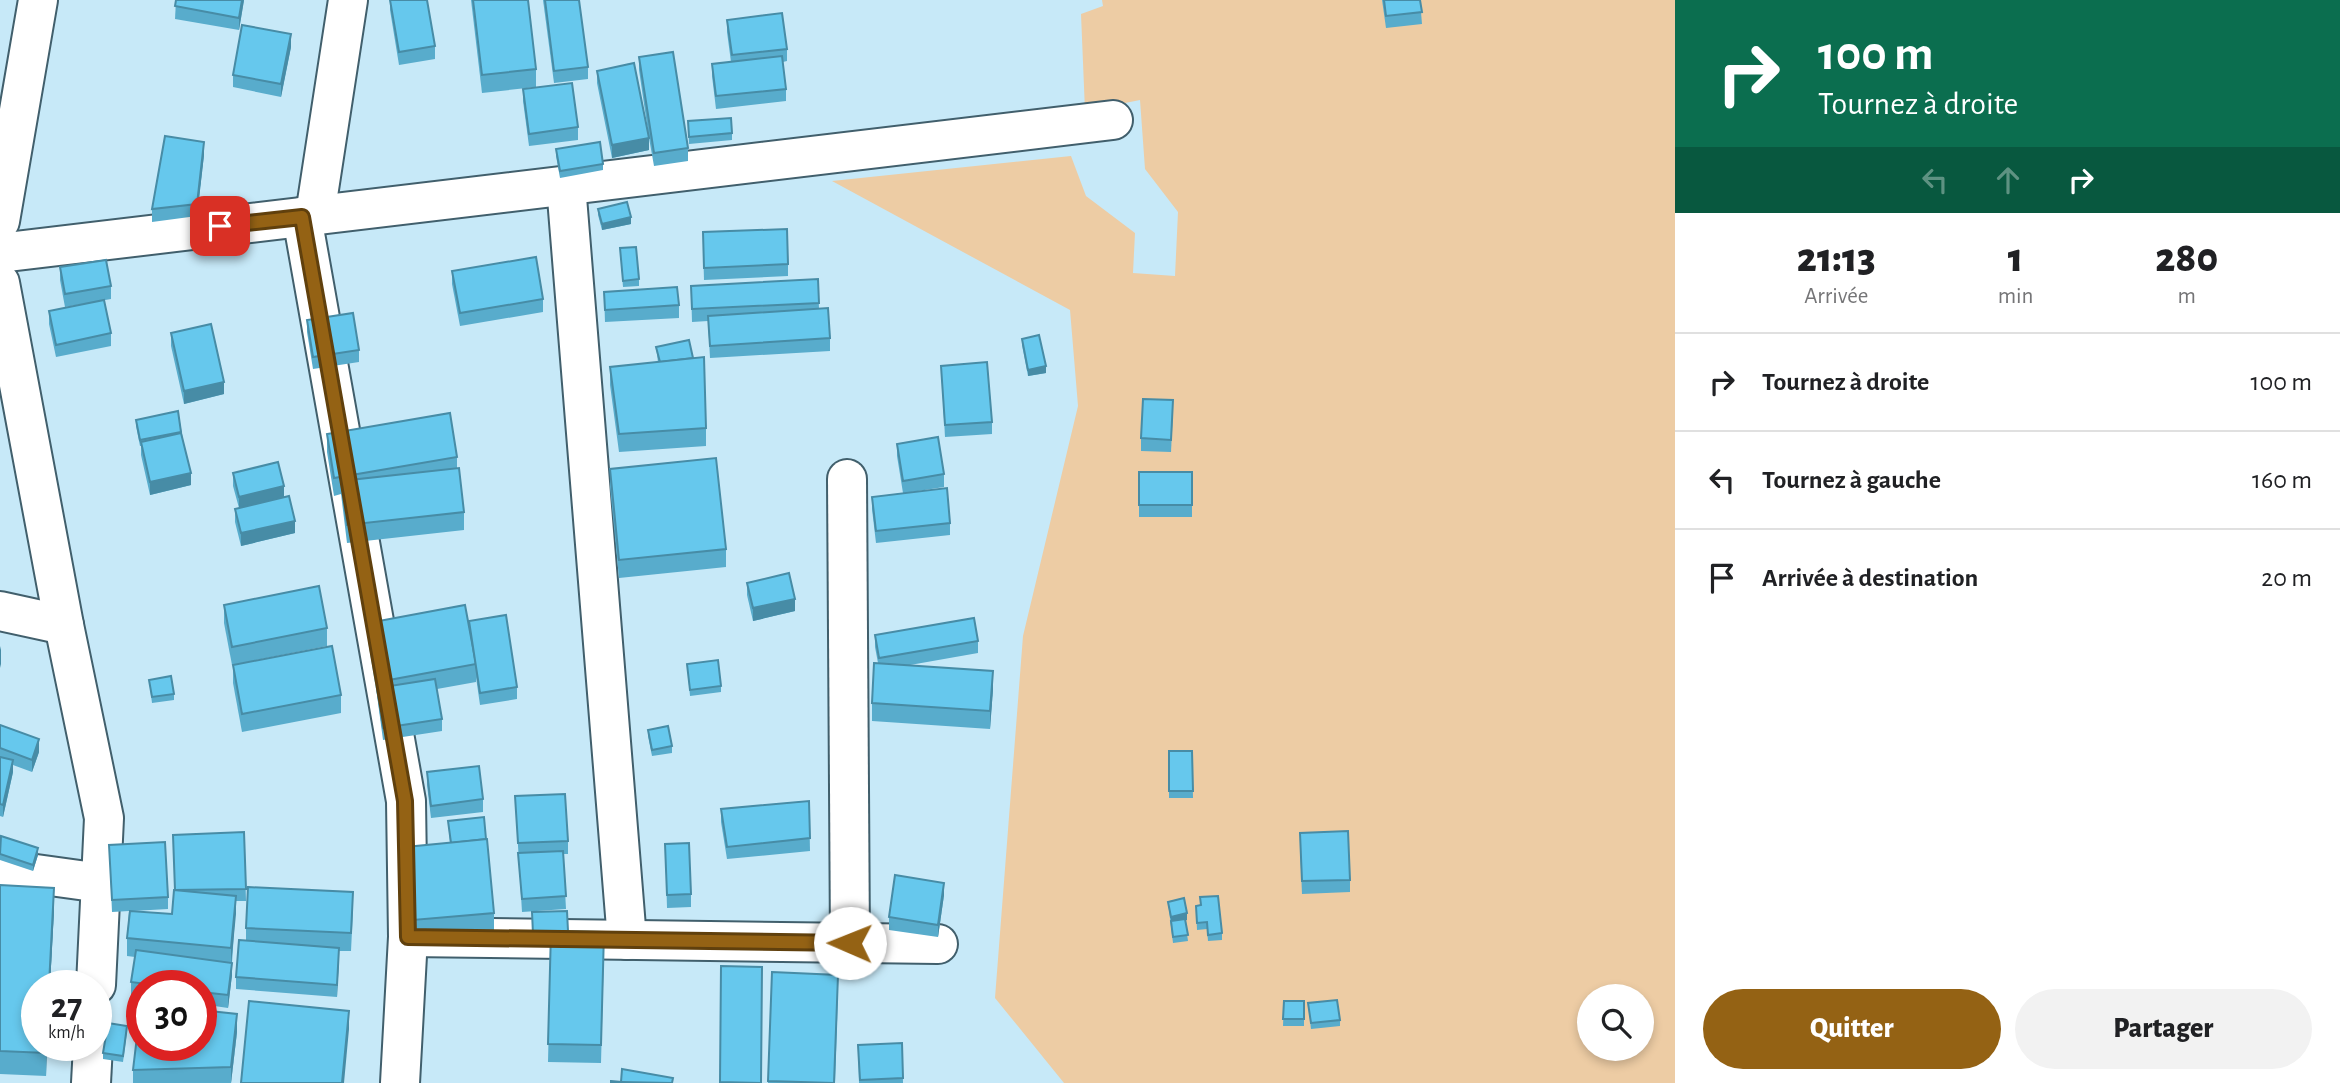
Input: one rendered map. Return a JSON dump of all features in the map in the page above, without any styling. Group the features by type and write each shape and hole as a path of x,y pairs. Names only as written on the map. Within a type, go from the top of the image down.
{"street":[{"path":"0,221 38,0"},
{"path":"348,0 308,216 405,801 408,937 400,1083"},
{"path":"0,253 1113,120"},
{"path":"566,186 627,940"},
{"path":"0,283 64,625 104,818 97,970"},
{"path":"847,480 850,943"},
{"path":"0,611 64,625"},
{"path":"0,869 101,883"},
{"path":"408,937 938,944"},
{"path":"92,1083 93,1061"}],"shaded area":[{"path":"1102,0 1675,0 1675,1083 1064,1083 995,998 1023,636 1078,406 1070,310 832,181 1071,156 1086,196 1135,233 1133,273 1175,276 1178,212 1145,169 1140,100 1085,111 1081,14 1103,6"}],"building":[{"path":"176,0 242,0 239,18 175,6"},
{"path":"390,0 427,0 435,46 399,52"},
{"path":"473,0 528,0 536,69 482,75"},
{"path":"545,0 579,0 588,67 554,71"},
{"path":"1384,0 1420,0 1422,12 1386,16"},
{"path":"782,13 787,49 732,55 727,20"},
{"path":"242,25 291,34 281,84 233,75"},
{"path":"673,52 688,148 654,153 639,57"},
{"path":"782,56 786,89 716,96 712,64"},
{"path":"634,63 649,138 612,145 597,71"},
{"path":"572,83 578,127 529,134 523,89"},
{"path":"731,118 732,133 689,137 688,121"},
{"path":"165,136 204,142 197,204 152,209"},
{"path":"600,142 603,164 560,171 556,149"},
{"path":"627,202 631,217 602,224 598,209"},
{"path":"787,229 788,264 704,268 703,232"},
{"path":"636,247 639,279 623,281 620,248"},
{"path":"536,257 543,299 460,313 452,271"},
{"path":"106,260 111,286 65,294 60,267"},
{"path":"818,279 819,303 692,309 691,286"},
{"path":"677,287 679,305 605,310 604,292"},
{"path":"104,300 111,333 56,345 49,311"},
{"path":"828,308 830,338 710,346 708,316"},
{"path":"353,313 359,350 313,357 307,320"},
{"path":"211,324 224,382 184,391 171,333"},
{"path":"1039,335 1046,366 1028,370 1022,339"},
{"path":"689,340 693,358 660,362 656,347"},
{"path":"704,357 706,428 619,434 610,367"},
{"path":"987,362 992,422 945,425 941,366"},
{"path":"1143,399 1173,400 1171,440 1141,438"},
{"path":"178,411 181,432 140,440 136,420"},
{"path":"450,413 457,457 334,478 327,434"},
{"path":"181,433 191,473 150,482 141,442"},
{"path":"938,437 944,474 903,481 897,444"},
{"path":"716,458 726,549 619,560 610,469"},
{"path":"278,462 284,486 239,497 233,473"},
{"path":"459,468 464,512 347,525 341,481"},
{"path":"1139,472 1192,472 1192,505 1139,505"},
{"path":"947,488 950,523 876,531 872,497"},
{"path":"289,496 295,521 241,533 235,509"},
{"path":"789,573 795,599 753,608 747,583"},
{"path":"319,586 327,628 232,647 224,605"},
{"path":"465,605 476,664 378,682 368,623"},
{"path":"506,615 517,687 480,693 469,621"},
{"path":"974,618 978,641 879,658 875,635"},
{"path":"332,646 341,695 242,714 233,665"},
{"path":"718,660 721,686 690,690 687,664"},
{"path":"874,663 993,671 990,711 872,703"},
{"path":"171,676 174,694 152,697 149,680"},
{"path":"435,679 442,719 383,728 377,688"},
{"path":"0,725 39,739 32,760 0,748"},
{"path":"668,726 672,746 652,750 648,730"},
{"path":"1169,751 1192,751 1193,791 1169,791"},
{"path":"0,757 13,760 3,805 0,804"},
{"path":"479,766 483,799 431,806 427,772"},
{"path":"565,794 568,841 518,843 515,796"},
{"path":"809,801 810,838 727,847 721,809"},
{"path":"484,817 486,839 451,843 448,821"},
{"path":"1348,831 1350,880 1302,881 1300,833"},
{"path":"244,832 246,889 175,890 173,835"},
{"path":"1,836 38,848 33,865 0,854"},
{"path":"487,839 494,913 413,920 406,847"},
{"path":"165,842 168,897 112,900 109,845"},
{"path":"689,843 691,894 667,895 665,844"},
{"path":"563,851 566,896 522,899 518,853"},
{"path":"895,875 944,883 938,925 889,917"},
{"path":"0,885 54,888 50,970 21,970 21,1052 0,1051"},
{"path":"248,887 353,892 351,933 246,928"},
{"path":"174,890 236,896 231,948 127,938 130,911 172,914"},
{"path":"1218,896 1222,933 1208,935 1207,922 1197,923 1196,906 1201,905 1200,897"},
{"path":"1184,898 1187,913 1171,917 1168,902"},
{"path":"567,911 568,931 533,934 532,912"},
{"path":"1185,919 1188,935 1173,937 1171,921"},
{"path":"551,931 604,932 601,1045 548,1044"},
{"path":"239,940 339,948 337,985 236,977"},
{"path":"136,950 232,963 228,995 217,994 217,970 133,970"},
{"path":"721,966 762,967 761,1083 720,1082"},
{"path":"772,972 838,975 834,1083 768,1081"},
{"path":"1337,1000 1340,1020 1311,1023 1308,1003"},
{"path":"249,1001 349,1011 342,1083 241,1083"},
{"path":"1284,1001 1304,1001 1304,1019 1283,1019"},
{"path":"217,1012 237,1014 231,1067 133,1070 134,1061 217,1061"},
{"path":"112,1024 126,1026 123,1056 112,1054"},
{"path":"902,1043 903,1078 860,1080 858,1045"},
{"path":"622,1069 673,1078 672,1083 621,1082"}],"route":[{"path":"220,226 302,217 405,801 408,937 850,943"}]}
